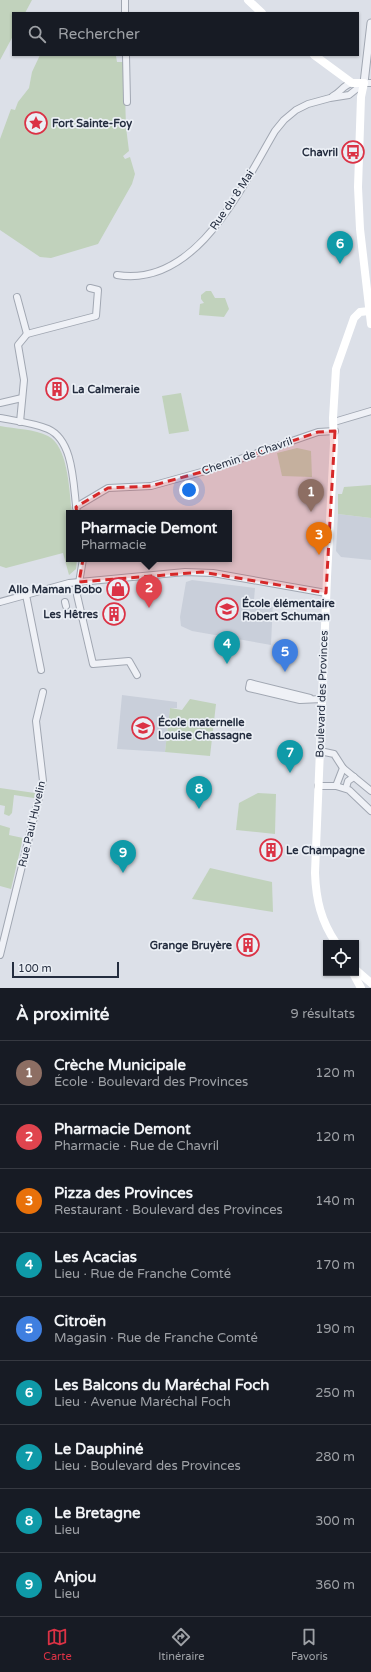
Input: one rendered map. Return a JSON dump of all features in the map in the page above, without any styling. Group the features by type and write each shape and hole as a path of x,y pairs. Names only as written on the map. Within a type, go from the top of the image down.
{"main road":[{"path":"248,0 261,12"},
{"path":"315,56 352,83 367,83 361,97 358,187 367,257 369,311 371,324"},
{"name":"Boulevard des Provinces","path":"334,940 322,920 316,892 318,786 336,369 354,318 360,312 369,311"},
{"path":"359,973 371,983"},
{"path":"352,976 354,988"},
{"path":"354,976 361,988"}],"street":[{"path":"125,0 125,12"},
{"path":"367,83 371,23"},
{"path":"126,56 127,102"},
{"name":"Rue du 8 Mai","path":"330,98 340,92 344,86 352,83"},
{"name":"Rue du 8 Mai","path":"117,275 132,278 151,274 175,263 197,248 231,204 275,131 284,120 308,104 349,95 367,83"},
{"path":"20,422 24,380 18,345 27,334 96,316 98,290 90,288"},
{"path":"17,297 27,334"},
{"path":"0,403 22,398"},
{"name":"Chemin de Chavril","path":"77,510 108,488 151,486 184,477 318,432 371,411"},
{"path":"0,418 46,428 62,440 68,454 77,510"},
{"path":"82,562 77,594 93,664 129,661 137,675"},
{"path":"0,602 63,584 202,572 326,593"},
{"path":"26,595 41,670"},
{"path":"310,698 300,700 249,688 250,683 310,698 322,699"},
{"name":"Rue Paul Huvelin","path":"0,955 43,781 36,721 43,692"},
{"path":"320,751 334,754 343,768 371,791"},
{"path":"336,786 343,768"},
{"path":"346,788 348,781 354,777"},
{"path":"318,786 336,786 346,788 371,811"}],"highlighted area":[{"path":"335,431 326,593 317,593 202,572 79,582 83,559 76,507 108,488 151,486 205,471 318,432"}],"shaded area":[{"path":"338,514 371,518 371,560 341,557 336,551"},
{"name":"École élémentaire Robert Schuman","path":"192,580 255,588 254,600 273,601 271,645 192,631 181,626 180,617 186,582"},
{"name":"École maternelle Louise Chassagne","path":"122,695 177,702 177,708 170,708 165,752 117,749"}],"green space":[{"path":"0,0 32,0 26,12 12,12 12,38 0,60"},
{"path":"40,56 116,56 117,62 124,62 126,127 129,151 123,156 125,159 130,157 135,174 132,184 98,244 51,258 40,257 0,230 0,139 11,109 15,110 18,102 29,88 32,72"},
{"path":"206,291 211,291 215,298 225,298 229,309 224,317 199,315 200,304 204,303 201,299 201,295"},
{"path":"181,393 189,431 169,434 162,396"},
{"path":"0,426 31,431 48,436 55,442 60,450 67,471 72,510 66,510 66,562 77,562 76,569 69,575 63,553 6,568 0,566"},
{"path":"297,448 311,451 312,477 282,476 277,453"},
{"path":"371,485 371,518 338,514 338,494 342,494 344,487"},
{"path":"190,699 216,704 210,756 165,752 170,708 182,710"},
{"path":"0,788 35,793 34,798 14,795 12,813 9,816 4,814 5,806 0,805"},
{"path":"258,793 276,794 275,834 236,830 239,803"},
{"path":"0,825 10,828 9,835 23,838 11,889 0,886"},
{"path":"210,868 272,882 273,912 192,899"}],"place":[{"name":"Fort Sainte-Foy","path":"36,123"},
{"name":"Chavril","path":"353,152"},
{"name":"Les Balcons du Maréchal Foch","path":"340,264"},
{"name":"La Calmeraie","path":"57,389"},
{"name":"Crèche Municipale","path":"311,512"},
{"name":"Pizza des Provinces","path":"319,555"},
{"name":"Allo Maman Bobo","path":"118,589"},
{"name":"Pharmacie Demont","path":"149,608"},
{"name":"École élémentaire Robert Schuman","path":"227,609"},
{"name":"Les Hêtres","path":"114,614"},
{"name":"Les Acacias","path":"227,664"},
{"name":"Citroën","path":"285,672"},
{"name":"École maternelle Louise Chassagne","path":"143,728"},
{"name":"Le Dauphiné","path":"290,773"},
{"name":"Le Bretagne","path":"199,809"},
{"name":"Le Champagne","path":"271,850"},
{"name":"Anjou","path":"123,873"},
{"name":"Grange Bruyère","path":"248,945"}]}
